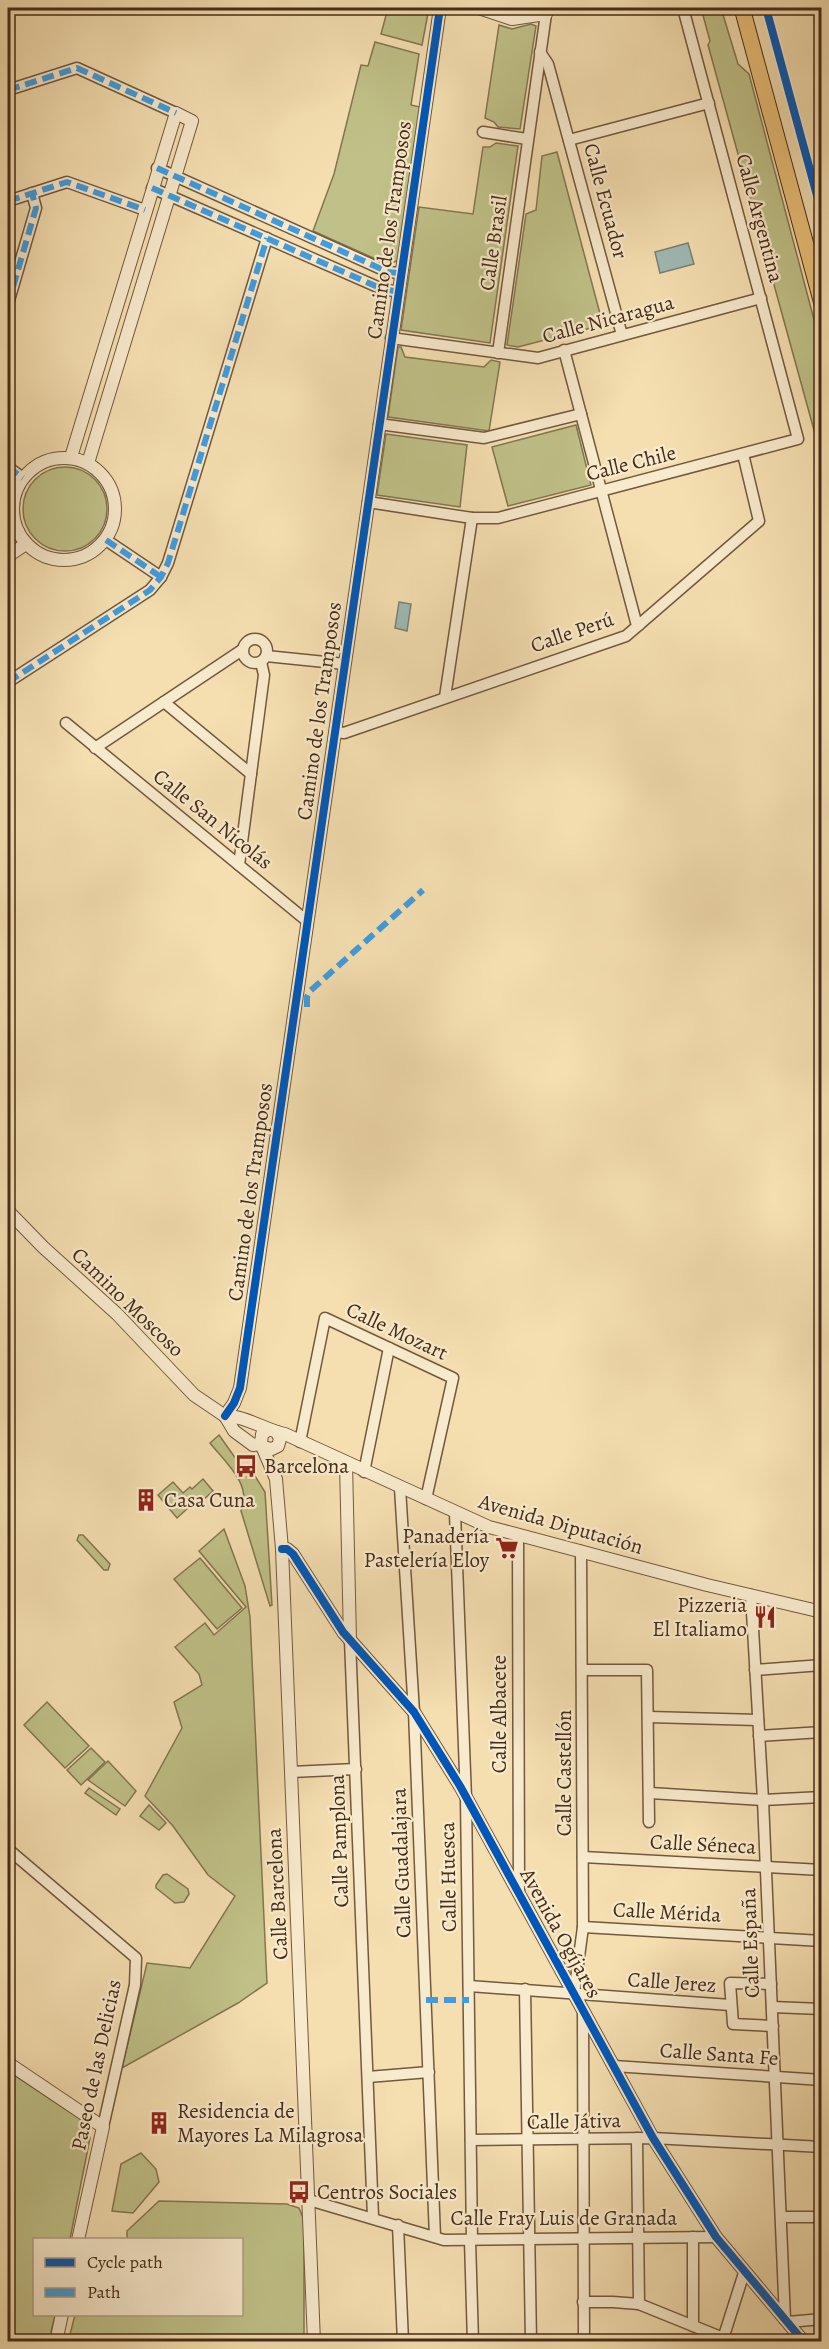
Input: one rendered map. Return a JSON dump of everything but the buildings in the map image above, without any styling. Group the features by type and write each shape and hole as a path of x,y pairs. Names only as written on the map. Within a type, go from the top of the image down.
{"main road":[{"path":"742,8 822,304"}],"street":[{"name":"Camino de los Tramposos","path":"225,1416 240,1388 400,273 441,8"},
{"path":"479,8 512,20 546,11"},
{"name":"Calle Argentina","path":"683,8 798,439"},
{"name":"Calle Brasil","path":"498,353 546,11"},
{"name":"Calle Ecuador","path":"540,52 548,64 622,335"},
{"path":"8,90 77,68 192,121 88,463"},
{"path":"537,68 546,69 552,78"},
{"path":"569,140 709,103"},
{"path":"71,457 176,113"},
{"path":"483,132 527,139"},
{"path":"158,168 383,269 400,273"},
{"path":"8,201 67,182 145,210"},
{"path":"152,188 380,288 398,292"},
{"path":"8,304 36,208 32,194"},
{"path":"8,682 150,590 161,577 168,563 267,238"},
{"path":"380,288 383,269"},
{"name":"Calle Nicaragua","path":"391,338 538,358 761,298"},
{"path":"564,350 636,621 639,625"},
{"path":"379,424 484,438 580,414"},
{"name":"Calle Chile","path":"368,502 472,518 498,518 798,439"},
{"name":"Calle Perú","path":"335,732 344,733 626,636 759,521 743,454"},
{"path":"71,457 88,463 102,473 111,487 116,503 115,520 106,540 85,556 71,560 46,557 13,534 14,498 23,478 32,468 44,461 57,458 71,457"},
{"path":"8,467 23,478"},
{"path":"444,697 472,518"},
{"path":"106,540 161,577"},
{"path":"8,556 26,544"},
{"path":"239,866 264,675 263,659 265,644 253,639 244,643 242,650 244,658 250,662 263,659 345,664"},
{"path":"95,748 242,650"},
{"path":"164,702 251,774"},
{"name":"Calle San Nicolás","path":"66,723 307,921"},
{"name":"Camino Moscoso","path":"8,1211 117,1314 194,1395 225,1416 234,1431 253,1445 262,1445"},
{"name":"Calle Mozart","path":"300,1442 325,1318 453,1378 426,1499"},
{"path":"364,1472 388,1348"},
{"name":"Camino Moscoso","path":"225,1416 237,1416 274,1435"},
{"name":"Avenida Diputación","path":"274,1435 285,1434 455,1513 518,1536 822,1612"},
{"path":"274,1435 272,1449 262,1445 261,1436 274,1435"},
{"name":"Calle Barcelona","path":"262,1445 276,1479 282,1549 314,2342"},
{"name":"Calle Pamplona","path":"345,1463 373,2217"},
{"name":"Calle Guadalajara","path":"400,1488 414,1712 435,2237"},
{"name":"Calle Huesca","path":"455,1513 466,1798 473,2342"},
{"name":"Calle Albacete","path":"518,1536 519,1893"},
{"name":"Avenida Ogíjares","path":"282,1549 287,1549 293,1554 343,1632 414,1712 466,1798 653,2138 716,2237 804,2342"},
{"name":"Calle Castellón","path":"574,1994 583,1927 581,1551"},
{"name":"Calle España","path":"751,1595 763,1800 786,2321"},
{"path":"755,1670 822,1665"},
{"path":"583,1670 647,1670 649,1822"},
{"path":"649,1717 758,1720"},
{"path":"759,1736 822,1732"},
{"path":"291,1772 356,1769"},
{"path":"650,1792 763,1800 822,1797"},
{"name":"Paseo de las Delicias","path":"8,1849 136,1958 135,1985 78,2238"},
{"name":"Calle Séneca","path":"583,1857 822,1870"},
{"name":"Calle Mérida","path":"583,1927 822,1941"},
{"path":"771,1984 730,1983 730,2005 733,2024 773,2026"},
{"name":"Calle Jerez","path":"469,1986 730,2005"},
{"path":"525,1989 531,2342"},
{"path":"772,2007 822,2009"},
{"path":"583,2011 584,2342"},
{"path":"8,2063 103,2127"},
{"name":"Calle Santa Fe","path":"614,2066 822,2080"},
{"path":"368,2076 429,2072"},
{"path":"638,2138 639,2304"},
{"name":"Calle Játiva","path":"471,2140 653,2138 822,2147"},
{"name":"Calle Fray Luis de Granada","path":"309,2200 373,2217 444,2240 716,2237"},
{"path":"781,2217 822,2217"},
{"path":"398,2225 404,2342"},
{"path":"693,2237 693,2326"},
{"path":"584,2302 639,2304 726,2340 744,2273"},
{"path":"764,2296 784,2290"},
{"path":"56,2342 62,2316"},
{"path":"786,2321 822,2319"}],"green space":[{"path":"388,8 429,8 422,45 381,34"},
{"path":"701,8 721,8 738,64 749,74 821,346 821,440 817,441 708,45 710,41"},
{"path":"531,24 536,26 520,129 498,127 494,122 485,118 499,25 512,29"},
{"path":"375,42 419,54 411,105 420,107 398,260 389,265 313,231 334,174 361,65 368,66"},
{"path":"496,143 518,146 490,343 401,330 419,207 473,214 483,147 490,147"},
{"path":"557,152 603,325 518,347 507,345 526,214 536,210 542,156"},
{"path":"398,347 401,347 405,357 484,367 491,360 500,362 489,431 388,417"},
{"path":"576,425 591,485 508,506 492,447"},
{"path":"386,434 467,445 460,507 377,495"},
{"path":"65,467 81,470 95,479 104,493 107,509 104,525 95,539 81,548 65,551 49,548 35,539 26,525 23,509 26,493 35,479 49,470"},
{"path":"219,1435 241,1466 255,1476 265,1492 272,1605 270,1606 241,1511 244,1501 240,1483 230,1466 210,1443"},
{"path":"203,1479 213,1491 201,1502 198,1499 177,1518 158,1495 173,1482 183,1493 190,1487 192,1489"},
{"path":"224,1529 245,1586 250,1617 267,1983 238,2003 122,2068 147,1963 190,1968 235,1896 208,1875 173,1826 145,1796 182,1728 174,1702 202,1685 199,1674 175,1647 205,1623 214,1635 246,1607 199,1551"},
{"path":"79,1535 83,1535 110,1564 108,1570 104,1570 77,1540"},
{"path":"200,1558 242,1608 217,1629 174,1579"},
{"path":"47,1702 89,1746 65,1768 24,1725"},
{"path":"91,1748 105,1762 81,1785 67,1770"},
{"path":"108,1761 136,1791 125,1806 88,1780"},
{"path":"89,1788 120,1809 116,1815 85,1793"},
{"path":"149,1805 166,1823 159,1830 140,1816"},
{"path":"167,1874 188,1889 189,1894 184,1902 175,1903 156,1888 163,1875"},
{"path":"8,2071 85,2122 90,2138 70,2238 33,2238 33,2316 55,2316 49,2341 8,2341"},
{"path":"141,2153 156,2169 159,2182 133,2213 112,2211 121,2164"},
{"path":"159,2201 287,2204 299,2208 304,2220 304,2341 68,2342 75,2316 243,2316 243,2238 127,2238 127,2231"}],"water":[{"path":"688,243 694,264 660,273 655,252"},
{"path":"399,602 411,604 407,631 395,628"}],"marked path":[{"path":"8,90 77,68 176,113"},
{"path":"157,168 388,272 400,273"},
{"path":"8,201 67,182 145,210"},
{"path":"152,188 380,288 398,292"},
{"path":"8,304 36,208 32,193"},
{"path":"8,682 150,590 161,577 168,563 267,238"},
{"path":"8,467 23,478"},
{"path":"106,540 161,577"},
{"path":"307,1007 307,997 310,991 423,890"},
{"path":"426,2000 469,2000"}],"cycle path":[{"path":"225,1416 240,1388 440,8"},
{"path":"766,8 822,214"},
{"path":"282,1549 287,1549 293,1554 343,1632 414,1712 460,1786 653,2138 716,2237 804,2342"}],"place":[{"name":"Barcelona","path":"246,1466"},
{"name":"Casa Cuna","path":"146,1500"},
{"name":"Panadería Pastelería Eloy","path":"507,1548"},
{"name":"Pizzeria El Italiamo","path":"765,1617"},
{"name":"Residencia de Mayores La Milagrosa","path":"159,2123"},
{"name":"Centros Sociales","path":"299,2192"}]}
